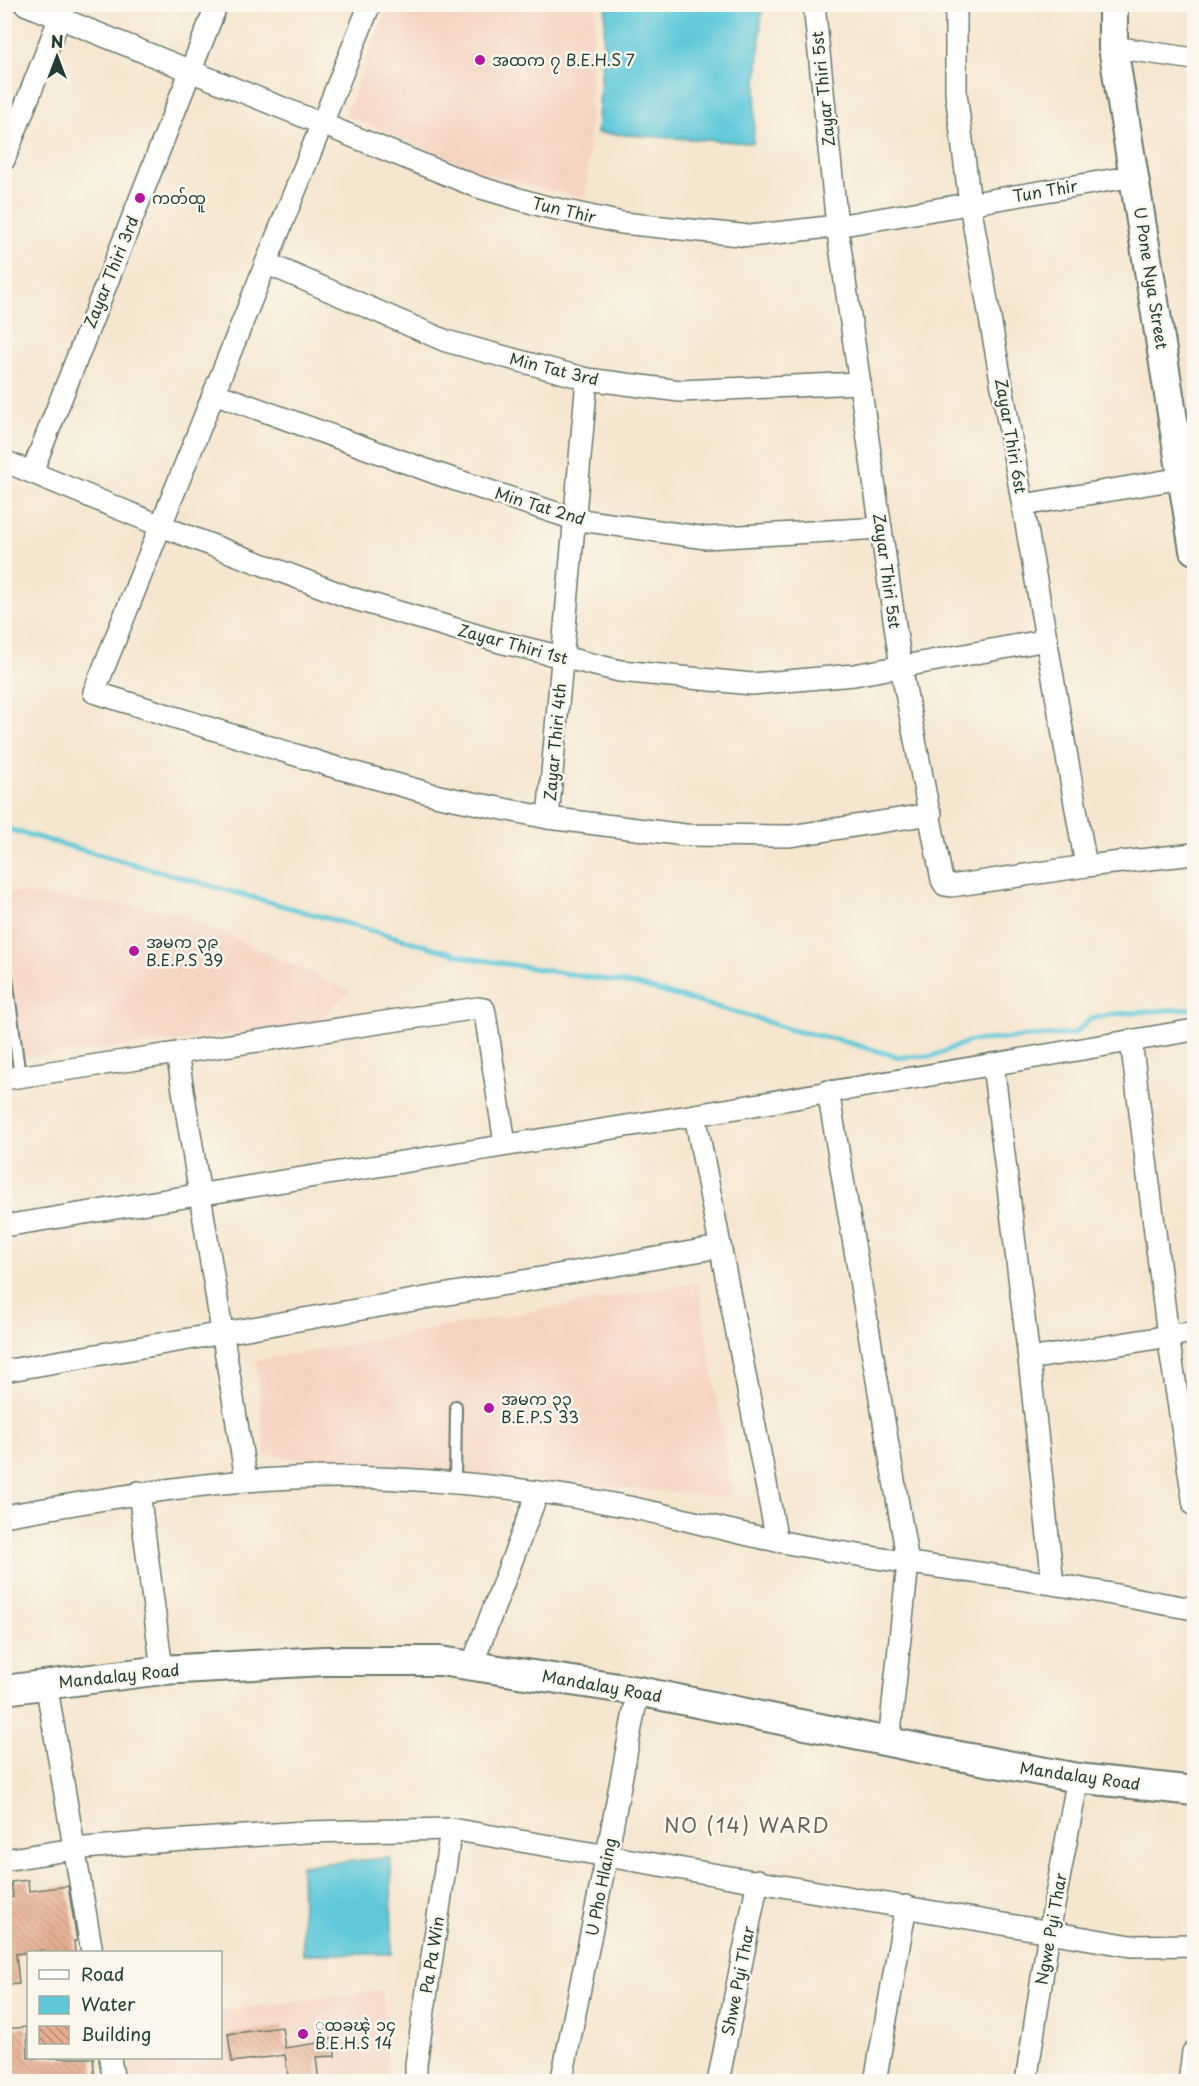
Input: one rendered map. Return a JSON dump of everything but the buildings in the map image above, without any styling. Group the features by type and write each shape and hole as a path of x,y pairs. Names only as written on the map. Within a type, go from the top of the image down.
{"street":[{"name":"Tun Thir","path":"25,4 62,11 191,70 478,187 543,206 622,223 750,236 837,226 1135,176"},
{"name":"Zayar Thiri 3rd","path":"32,472 217,4"},
{"path":"370,4 94,692 331,766 438,796 548,818 685,836 790,836 930,814"},
{"name":"Zayar Thiri 5st","path":"814,4 837,226 880,528 901,667 942,880 945,885 951,886 1086,866 1194,854"},
{"name":"Zayar Thiri 6st","path":"956,4 956,93 970,204 1086,866"},
{"name":"U Pone Nya Street","path":"1113,4 1113,47 1189,477 1194,550"},
{"path":"4,160 62,11"},
{"path":"1113,47 1194,59"},
{"name":"Min Tat 3rd","path":"266,263 446,341 587,379 680,391 860,383"},
{"name":"Zayar Thiri 4th","path":"548,818 587,379"},
{"name":"Min Tat 2nd","path":"214,393 435,473 574,519 706,538 880,528"},
{"name":"Zayar Thiri 1st","path":"4,461 161,526 351,598 500,642 620,671 752,684 854,675 1047,640"},
{"path":"1023,505 1189,477"},
{"path":"12,1078 478,1008 484,1009 505,1144"},
{"path":"4,1226 694,1115 1194,1030"},
{"path":"1131,1040 1168,1336 1194,1505"},
{"path":"177,1053 246,1479"},
{"path":"993,1064 1029,1359 1053,1584"},
{"path":"828,1091 908,1563 889,1742"},
{"path":"694,1115 777,1541"},
{"path":"4,1371 720,1247"},
{"path":"1029,1359 1194,1332"},
{"path":"4,1516 139,1492 246,1479 347,1477 455,1483 538,1492 627,1507 777,1541 1053,1584 1194,1609"},
{"path":"139,1492 162,1670"},
{"path":"472,1665 538,1492"},
{"name":"Mandalay Road","path":"4,1690 162,1670 324,1661 440,1661 638,1691 1078,1778 1194,1791"},
{"path":"46,1683 92,1951"},
{"name":"U Pho Hlaing","path":"563,2082 638,1691"},
{"name":"Ngwe Pyi Thar","path":"1026,2082 1049,1932 1078,1778"},
{"path":"4,1860 74,1849 305,1832 452,1828 1131,1946 1194,1946"},
{"name":"Pa Pa Win","path":"416,2082 416,2064 452,1828"},
{"name":"Shwe Pyi Thar","path":"718,2082 758,1880"},
{"path":"875,2082 906,1906"},
{"path":"1189,2082 1193,2052"},
{"path":"110,2059 114,2082"}],"lane":[{"path":"7,978 12,1078"},
{"path":"455,1483 456,1406"}],"shaded area":[{"name":"အထက ၇ B.E.H.S 7","path":"389,4 596,5 586,198 484,173 345,115"},
{"name":"အမက ၃၉ B.E.P.S 39","path":"4,891 176,912 350,991 310,1028 13,1058 5,1004"},
{"name":"အမက ၃၃ B.E.P.S 33","path":"698,1282 733,1498 265,1455 256,1361"},
{"name":"့ထခၾဲ ၁၄ B.E.H.S 14","path":"382,1990 388,2081 131,2081 127,2059 222,2059 222,2011"}],"water":[{"path":"606,5 762,5 753,143 597,133"},
{"path":"391,1858 392,1954 303,1954 301,1865"}],"waterway":[{"path":"4,828 470,958 637,985 791,1030 839,1040 899,1057 933,1056 970,1041 1074,1034 1090,1019 1114,1014 1194,1008"}],"place":[{"name":"အထက ၇ B.E.H.S 7","path":"480,60"},
{"name":"ကတ်ထူ","path":"140,198"},
{"name":"အမက ၃၉ B.E.P.S 39","path":"134,951"},
{"name":"အမက ၃၃ B.E.P.S 33","path":"489,1408"},
{"name":"့ထခၾဲ ၁၄ B.E.H.S 14","path":"303,2034"}],"district":[{"name":"NO (14) WARD","path":"747,1826"}]}
